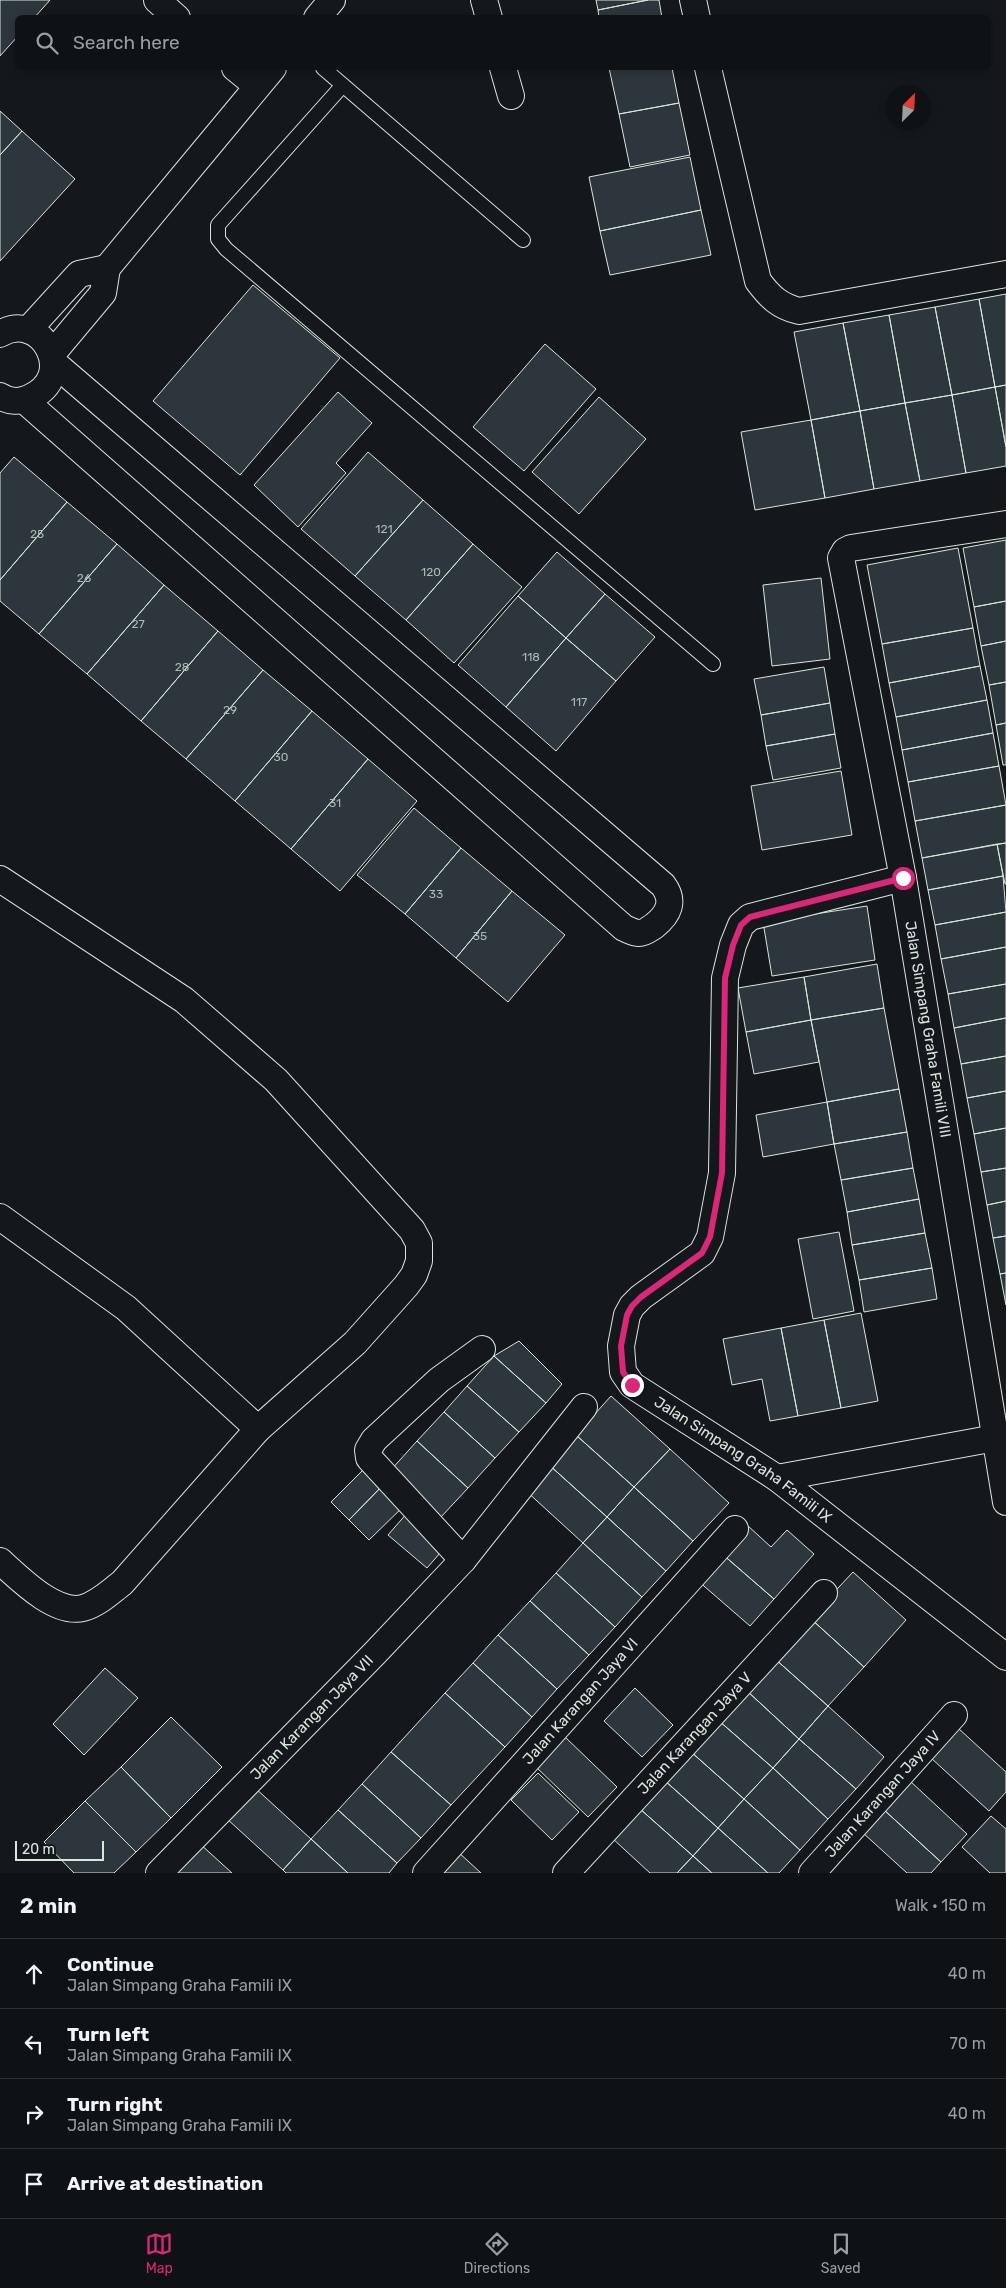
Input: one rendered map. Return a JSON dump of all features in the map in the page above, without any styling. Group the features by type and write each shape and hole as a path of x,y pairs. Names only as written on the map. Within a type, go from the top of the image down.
{"street":[{"path":"157,0 174,15"},
{"path":"320,15 332,0"},
{"path":"484,0 488,15"},
{"path":"692,0 696,15"},
{"path":"7,399 40,394 51,380 53,359 104,293 107,268 265,77 242,70"},
{"path":"504,70 511,96"},
{"path":"708,70 758,281 776,302 784,307 799,311 1006,274"},
{"path":"11,327 79,274 107,268"},
{"path":"7,399 624,928 637,933 644,932 659,922 669,911 670,905 663,885 53,359 43,339 11,327"},
{"name":"Jalan Simpang Graha Famili VIII","path":"1006,524 851,548 844,551 841,558 903,878 1000,1437 1006,1502"},
{"path":"0,878 184,1000 276,1080 412,1230 419,1243 419,1261 414,1275 406,1286 355,1343 258,1429 122,1583 95,1603 73,1609 58,1605 39,1594 0,1561"},
{"name":"Jalan Simpang Graha Famili IX","path":"903,878 750,917 741,925 733,945 725,978 722,1173 710,1237 702,1253 641,1297 632,1306 627,1315 621,1346 623,1372 632,1385 778,1478 1006,1657"},
{"path":"0,1217 126,1308 258,1429"},
{"path":"463,1560 369,1458 368,1450 374,1440 439,1380 482,1349"},
{"name":"Jalan Karangan Jaya VII","path":"163,1872 463,1560 584,1407"},
{"path":"778,1478 1000,1437"},
{"name":"Jalan Karangan Jaya VI","path":"426,1873 734,1529"},
{"name":"Jalan Karangan Jaya V","path":"566,1873 824,1593"},
{"name":"Jalan Karangan Jaya IV","path":"812,1873 954,1714"}],"lane":[{"path":"325,70 524,240"},
{"path":"343,85 218,225 218,239 241,262 712,664"}],"building":[{"path":"0,0 50,0 37,15 15,15 15,39 0,56"},
{"path":"596,0 648,0 598,10"},
{"path":"648,0 659,0 662,15 599,15 598,10"},
{"path":"609,70 672,70 679,103 619,114"},
{"path":"679,103 690,155 630,167 619,114"},
{"path":"0,111 22,131 0,155"},
{"path":"22,131 75,179 0,261 0,155"},
{"path":"690,157 701,210 600,231 589,177"},
{"path":"701,210 711,255 610,275 600,231"},
{"path":"253,285 340,358 240,475 153,401"},
{"path":"1006,294 1006,385 995,387 979,299"},
{"path":"979,299 995,387 952,395 935,307"},
{"path":"935,307 952,395 905,403 889,315"},
{"path":"889,315 905,403 860,411 843,323"},
{"path":"843,323 860,411 811,420 794,332"},
{"path":"545,344 596,389 524,471 473,427"},
{"path":"1006,385 1006,447 995,387"},
{"path":"995,387 1006,447 1006,466 966,473 952,395"},
{"path":"338,392 372,423 336,463 346,473 298,527 254,485"},
{"path":"952,395 966,473 920,481 905,403"},
{"path":"599,397 646,439 579,514 532,472"},
{"path":"905,403 920,481 874,489 860,411"},
{"path":"860,411 874,489 825,498 811,420"},
{"path":"811,420 825,498 755,510 741,432"},
{"path":"368,452 423,500 355,576 301,529"},
{"path":"14,457 67,502 0,580 0,473"},
{"path":"423,500 473,544 406,620 355,576"},
{"path":"67,502 117,544 39,634 0,601 0,580"},
{"path":"1006,540 1006,601 974,607 963,548"},
{"path":"117,544 164,585 87,674 39,634"},
{"path":"473,544 522,587 454,663 406,620"},
{"path":"958,548 973,628 882,644 867,565"},
{"path":"557,552 605,594 566,638 518,596"},
{"path":"821,578 830,659 772,666 763,585"},
{"path":"164,585 218,631 141,721 87,674"},
{"path":"605,594 655,637 616,681 566,638"},
{"path":"518,596 566,638 506,707 458,665"},
{"path":"1006,601 1006,641 981,646 974,607"},
{"path":"973,628 980,666 889,683 882,644"},
{"path":"218,631 263,670 186,759 141,721"},
{"path":"566,638 616,681 556,751 506,707"},
{"path":"1006,641 1006,682 989,685 981,646"},
{"path":"980,666 987,700 896,717 889,683"},
{"path":"824,667 830,703 761,715 754,679"},
{"path":"263,670 312,711 235,801 186,759"},
{"path":"1006,682 1006,723 996,725 989,685"},
{"path":"987,700 993,733 902,750 896,717"},
{"path":"830,703 835,734 766,746 761,715"},
{"path":"312,711 368,759 291,849 235,801"},
{"path":"1006,723 1006,765 1003,765 996,725"},
{"path":"993,733 999,766 908,782 902,750"},
{"path":"835,734 841,768 773,780 766,746"},
{"path":"368,759 417,801 340,891 291,849"},
{"path":"999,766 1006,805 915,821 908,782"},
{"path":"841,771 852,835 762,850 751,786"},
{"path":"1006,805 1006,843 922,858 915,821"},
{"path":"414,808 461,848 405,914 357,875"},
{"path":"1006,843 1006,884 1005,884 997,844"},
{"path":"997,844 1003,876 928,890 922,858"},
{"path":"461,848 512,891 456,958 405,914"},
{"path":"1003,876 1006,912 935,925 928,890"},
{"path":"512,891 565,935 508,1002 456,958"},
{"path":"867,906 875,960 772,976 763,922"},
{"path":"1006,912 1006,947 941,959 935,925"},
{"path":"1006,947 1006,984 948,994 941,959"},
{"path":"877,964 884,1008 811,1020 804,977"},
{"path":"804,977 811,1020 746,1032 738,988"},
{"path":"1006,984 1006,1018 954,1028 948,994"},
{"path":"884,1008 899,1089 827,1102 811,1020"},
{"path":"1006,1018 1006,1056 961,1064 954,1028"},
{"path":"811,1020 819,1062 754,1074 746,1032"},
{"path":"1006,1056 1006,1091 967,1098 961,1064"},
{"path":"899,1089 907,1132 834,1144 827,1102"},
{"path":"1006,1091 1006,1128 974,1134 967,1098"},
{"path":"827,1102 834,1144 763,1157 756,1115"},
{"path":"1006,1128 1006,1168 981,1172 974,1134"},
{"path":"907,1132 913,1168 841,1180 834,1144"},
{"path":"913,1168 919,1199 847,1212 841,1180"},
{"path":"1006,1168 1006,1201 987,1205 981,1172"},
{"path":"919,1199 925,1233 852,1245 847,1212"},
{"path":"1006,1201 1006,1236 993,1238 987,1205"},
{"path":"839,1232 854,1311 813,1319 798,1239"},
{"path":"925,1233 932,1268 859,1280 852,1245"},
{"path":"1006,1236 1006,1273 1000,1274 993,1238"},
{"path":"932,1268 937,1299 864,1312 859,1280"},
{"path":"1006,1273 1006,1305 1000,1274"},
{"path":"861,1313 878,1401 841,1408 824,1320"},
{"path":"824,1320 841,1408 798,1416 781,1328"},
{"path":"781,1328 798,1416 770,1421 762,1379 732,1385 723,1339"},
{"path":"519,1341 562,1384 546,1403 494,1356"},
{"path":"494,1356 546,1403 519,1432 467,1386"},
{"path":"467,1386 519,1432 495,1458 444,1412"},
{"path":"611,1396 670,1449 634,1487 576,1435"},
{"path":"444,1412 495,1458 468,1488 417,1441"},
{"path":"576,1435 634,1487 607,1517 548,1464"},
{"path":"417,1441 468,1488 441,1517 390,1471"},
{"path":"670,1449 729,1503 693,1541 634,1487"},
{"path":"548,1464 607,1517 583,1543 525,1490"},
{"path":"368,1465 386,1482 349,1520 331,1502"},
{"path":"386,1482 407,1503 369,1540 349,1520"},
{"path":"634,1487 693,1541 666,1571 607,1517"},
{"path":"408,1512 447,1545 427,1568 388,1535"},
{"path":"607,1517 666,1571 642,1597 583,1543"},
{"path":"747,1525 771,1547 787,1530 814,1554 774,1599 721,1553"},
{"path":"583,1543 642,1597 615,1627 556,1573"},
{"path":"721,1553 774,1599 750,1626 697,1580"},
{"path":"853,1572 906,1620 864,1667 810,1618"},
{"path":"556,1573 615,1627 589,1655 530,1601"},
{"path":"530,1601 589,1655 557,1689 498,1635"},
{"path":"810,1618 864,1667 828,1706 774,1658"},
{"path":"498,1635 557,1689 532,1717 473,1663"},
{"path":"774,1658 828,1706 799,1739 746,1690"},
{"path":"473,1663 532,1717 505,1747 445,1693"},
{"path":"105,1668 138,1698 84,1755 53,1724"},
{"path":"635,1688 673,1725 642,1757 604,1721"},
{"path":"746,1690 799,1739 773,1768 718,1720"},
{"path":"445,1693 505,1747 451,1805 391,1752"},
{"path":"828,1706 884,1757 856,1789 799,1739"},
{"path":"171,1717 222,1767 171,1818 121,1767"},
{"path":"718,1720 773,1768 744,1799 690,1751"},
{"path":"958,1728 1006,1772 1006,1792 989,1811 931,1758"},
{"path":"564,1736 617,1787 588,1817 535,1766"},
{"path":"799,1739 856,1789 828,1819 773,1768"},
{"path":"690,1751 744,1799 718,1828 664,1780"},
{"path":"391,1752 451,1805 421,1838 362,1784"},
{"path":"121,1767 171,1818 136,1852 85,1801"},
{"path":"773,1768 828,1819 800,1850 744,1799"},
{"path":"538,1773 579,1812 552,1840 511,1800"},
{"path":"664,1780 718,1828 693,1856 639,1808"},
{"path":"910,1781 967,1834 941,1862 883,1809"},
{"path":"362,1784 421,1838 397,1863 338,1810"},
{"path":"254,1787 311,1839 283,1870 226,1818"},
{"path":"744,1799 800,1850 779,1873 768,1873 718,1828"},
{"path":"85,1801 136,1852 114,1873 74,1873 44,1842"},
{"path":"639,1808 693,1856 677,1873 650,1873 612,1838"},
{"path":"883,1809 941,1862 931,1873 907,1873 862,1832"},
{"path":"338,1810 397,1863 389,1873 348,1873 311,1839"},
{"path":"991,1816 1006,1829 1006,1873 990,1873 962,1847"},
{"path":"718,1828 768,1873 712,1873 693,1856"},
{"path":"311,1839 348,1873 286,1873 283,1870"},
{"path":"199,1843 232,1873 174,1873"},
{"path":"457,1851 481,1873 436,1873"},
{"path":"693,1856 712,1873 677,1873"}],"route":[{"path":"632,1385 623,1372 621,1346 627,1315 632,1306 641,1297 702,1253 710,1237 722,1173 725,978 733,945 741,925 750,917 903,878"}]}
